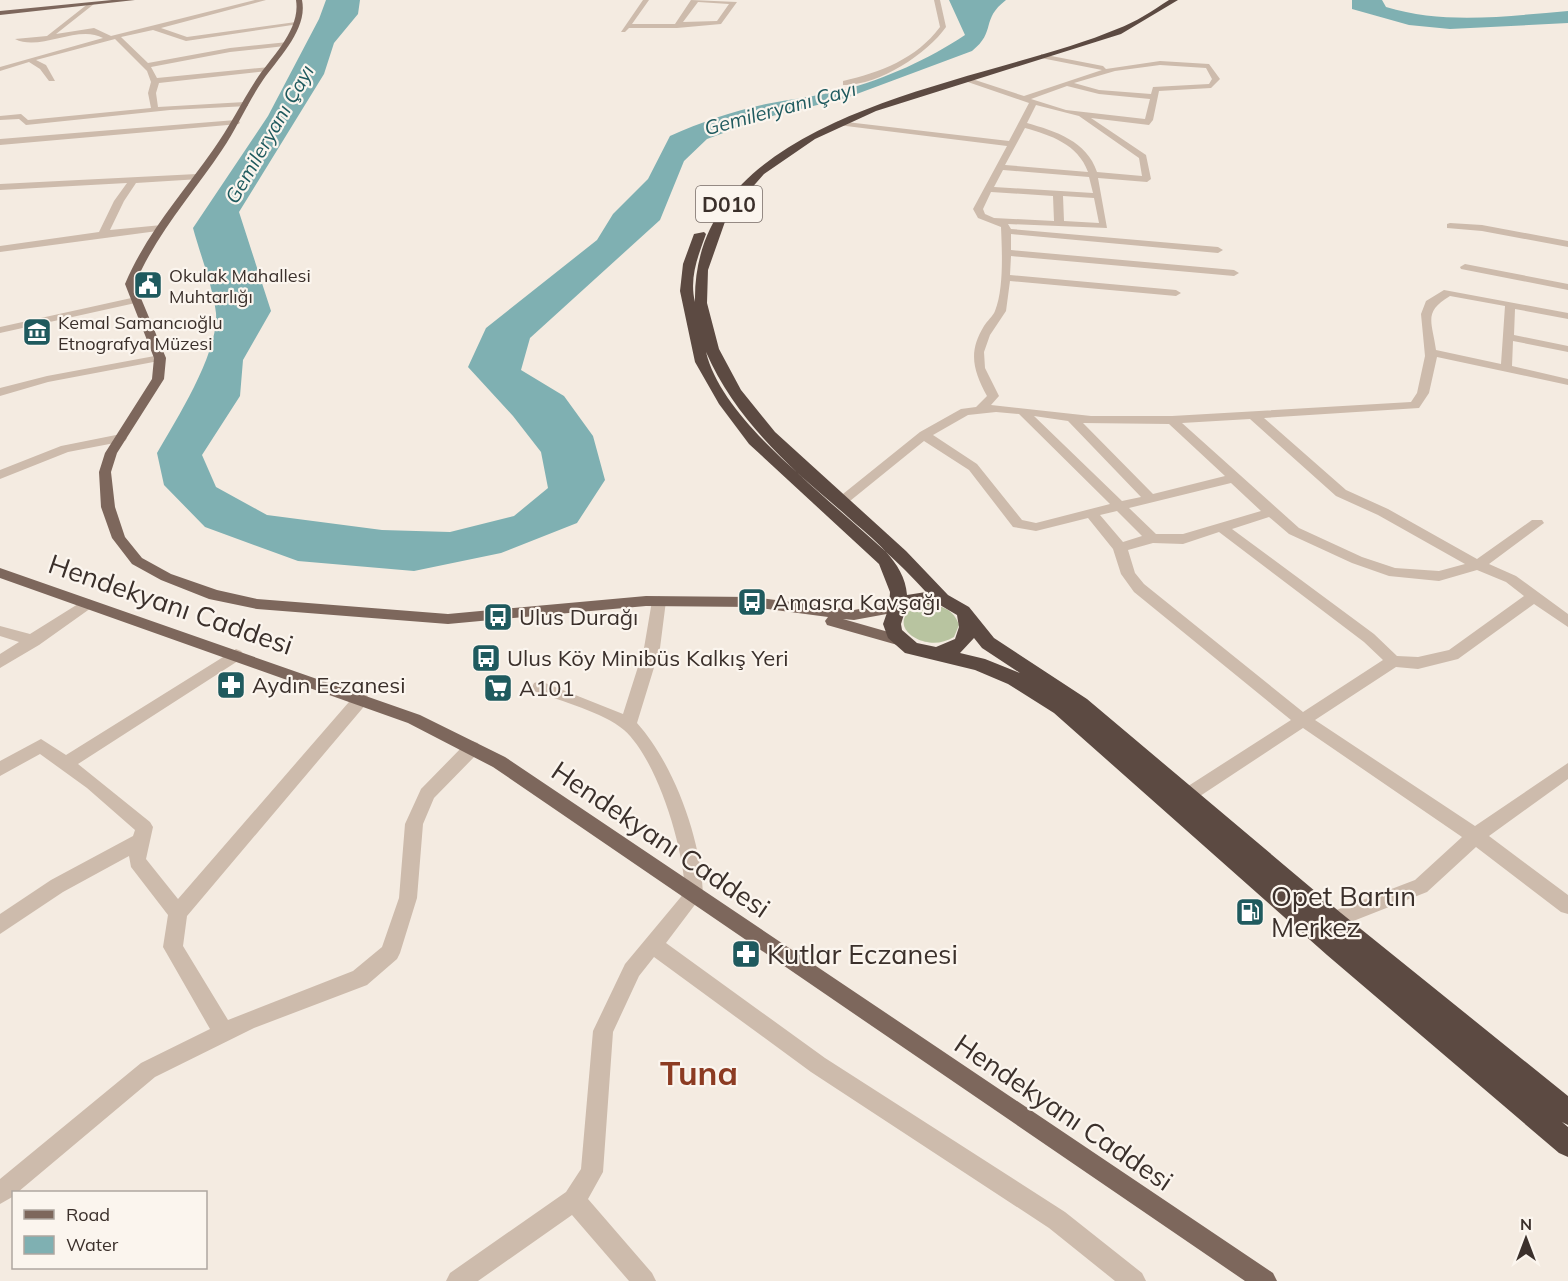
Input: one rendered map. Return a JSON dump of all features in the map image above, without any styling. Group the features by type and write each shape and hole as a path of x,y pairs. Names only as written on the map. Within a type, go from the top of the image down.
{"highway":[{"name":"D010","path":"898,608 899,592 886,561 754,441 726,404 702,362 686,291 689,264 696,243 707,220 735,182 772,153 808,131 886,100 1101,34 1126,23 1164,0"},
{"name":"D010","path":"942,599 895,550 767,435 734,391 714,357 704,324 700,297 705,253 715,226 727,207 752,178 779,157 838,123 1119,32 1174,0"},
{"path":"1568,1112 1333,920 1080,704 988,643 954,604 942,599 917,598 898,608 892,624 901,641 911,648 979,664 1015,679 1061,708 1335,948 1568,1144"},
{"path":"936,653 960,646 967,638 970,629 968,620"}],"main road":[{"path":"0,13 132,0"},
{"path":"299,0 301,9 285,44 245,104 236,122 162,228 134,273 130,284 160,358 158,379 111,453 105,472 108,507 119,538 137,561 166,577 214,595 257,604 448,619 659,601 752,602 854,615 898,608"},
{"name":"Hendekyanı Caddesi","path":"0,573 414,719 499,762 1265,1281"},
{"path":"692,601 830,620 901,641"}],"street":[{"path":"0,69 64,49 263,0"},
{"path":"646,0 625,28 719,23 734,2 695,0 680,24"},
{"path":"846,83 892,68 925,49 943,27 937,0"},
{"path":"50,38 91,4"},
{"path":"183,19 195,25"},
{"path":"152,27 186,39 222,32 296,24"},
{"path":"19,39 50,38 94,30 112,37 146,66 154,81 152,93 155,110"},
{"path":"50,38 64,49"},
{"path":"146,66 230,50 285,44"},
{"path":"1044,56 1107,69"},
{"path":"30,59 43,67 52,79"},
{"path":"966,80 1023,99 1081,114 1146,123 1149,120 1156,89 1211,86 1216,79 1209,66 1179,61 1107,69 1023,99"},
{"path":"154,81 267,69"},
{"path":"1065,83 1099,92 1154,97"},
{"path":"980,410 993,396 980,373 976,356 991,324 1000,312 1007,253 1006,226 981,216 978,209 1034,102"},
{"path":"0,118 21,116 26,123 47,122 155,110 245,104"},
{"path":"999,167 1147,179 1143,158 1081,114"},
{"path":"0,142 236,122"},
{"path":"838,123 1011,144"},
{"path":"994,220 1104,226 1091,166 1069,142 1050,132 1021,124"},
{"path":"0,187 197,177"},
{"path":"103,234 119,201 134,181"},
{"path":"988,189 1098,196"},
{"path":"1058,194 1059,224"},
{"path":"1450,226 1482,228 1568,244"},
{"path":"0,249 162,228"},
{"path":"1006,231 1218,250"},
{"path":"1128,242 1135,277"},
{"path":"1007,253 1135,277 1176,293"},
{"path":"1465,267 1568,287"},
{"path":"1004,277 1135,277 1234,273"},
{"path":"840,502 924,435 965,412 996,408 1072,418 1172,420 1415,405 1423,393 1431,352 1426,314 1430,303 1447,292 1568,316"},
{"path":"0,330 136,300"},
{"path":"1506,369 1510,305"},
{"path":"1508,337 1568,349"},
{"path":"1431,352 1568,382"},
{"path":"0,392 47,380 160,358"},
{"path":"1023,412 1123,507 1152,538"},
{"path":"1253,415 1341,493 1383,512 1478,566 1511,579 1568,622"},
{"path":"1072,418 1152,500"},
{"path":"1172,420 1294,531 1357,560 1394,573 1439,576 1478,566 1537,524"},
{"path":"924,435 973,466 1018,524 1036,527 1234,478"},
{"path":"0,475 65,449 121,438"},
{"path":"1120,548 1152,538 1183,539 1271,512"},
{"path":"1092,514 1120,548 1128,574 1139,588 1301,719 1475,836 1568,906"},
{"path":"1221,527 1368,639 1393,661 1418,663 1453,655 1534,596"},
{"path":"628,724 652,648 659,601"},
{"path":"0,662 86,604"},
{"path":"0,631 34,641"},
{"path":"66,764 236,655"},
{"path":"1188,795 1393,661"},
{"path":"458,1281 574,1200 592,1172 603,1031 632,970 694,894 693,862 686,838 662,778 642,739 628,724 540,687"},
{"path":"224,1033 173,948 178,913 361,699"},
{"path":"0,769 41,746 93,783 144,827 137,861 178,913"},
{"path":"0,1193 148,1070 224,1033 360,978 390,953 408,898 414,824 427,794 472,748"},
{"path":"1333,920 1421,886 1475,836 1568,770"},
{"path":"0,925 57,885 141,841"},
{"path":"653,945 818,1065 1057,1220 1134,1281"},
{"path":"574,1200 644,1281"}],"green space":[{"path":"919,605 943,607 953,614 959,625 954,637 942,642 930,643 911,635 905,628 904,620 908,612"}],"water":[{"name":"Gemileryanı Çayı","path":"326,0 360,0 358,14 334,43 324,74 239,212 271,311 243,360 240,396 202,455 216,487 267,515 382,530 450,532 514,516 548,488 541,452 513,416 468,367 486,328 597,240 613,214 648,179 670,136 741,110 843,90 891,74 937,52 965,35 949,0 1006,0 993,14 984,37 972,51 846,98 764,118 707,139 684,161 660,220 530,338 521,370 564,396 593,436 605,480 577,523 501,553 414,571 298,561 205,527 164,485 157,453 195,385 211,347 215,329 216,313 212,292 193,228 268,116 319,19"},
{"path":"1352,0 1382,0 1386,7 1431,16 1476,18 1568,11 1568,23 1450,29 1409,25 1352,9"}],"place":[{"name":"Okulak Mahallesi Muhtarlığı","path":"148,285"},
{"name":"Kemal Samancıoğlu Etnografya Müzesi","path":"37,332"},
{"name":"Amasra Kavşağı","path":"752,602"},
{"name":"Ulus Durağı","path":"498,617"},
{"name":"Ulus Köy Minibüs Kalkış Yeri","path":"486,658"},
{"name":"Aydın Eczanesi","path":"231,685"},
{"name":"A101","path":"498,688"},
{"name":"Opet Bartın Merkez","path":"1250,912"},
{"name":"Kutlar Eczanesi","path":"746,954"}],"district":[{"name":"Tuna","path":"699,1072"}]}
